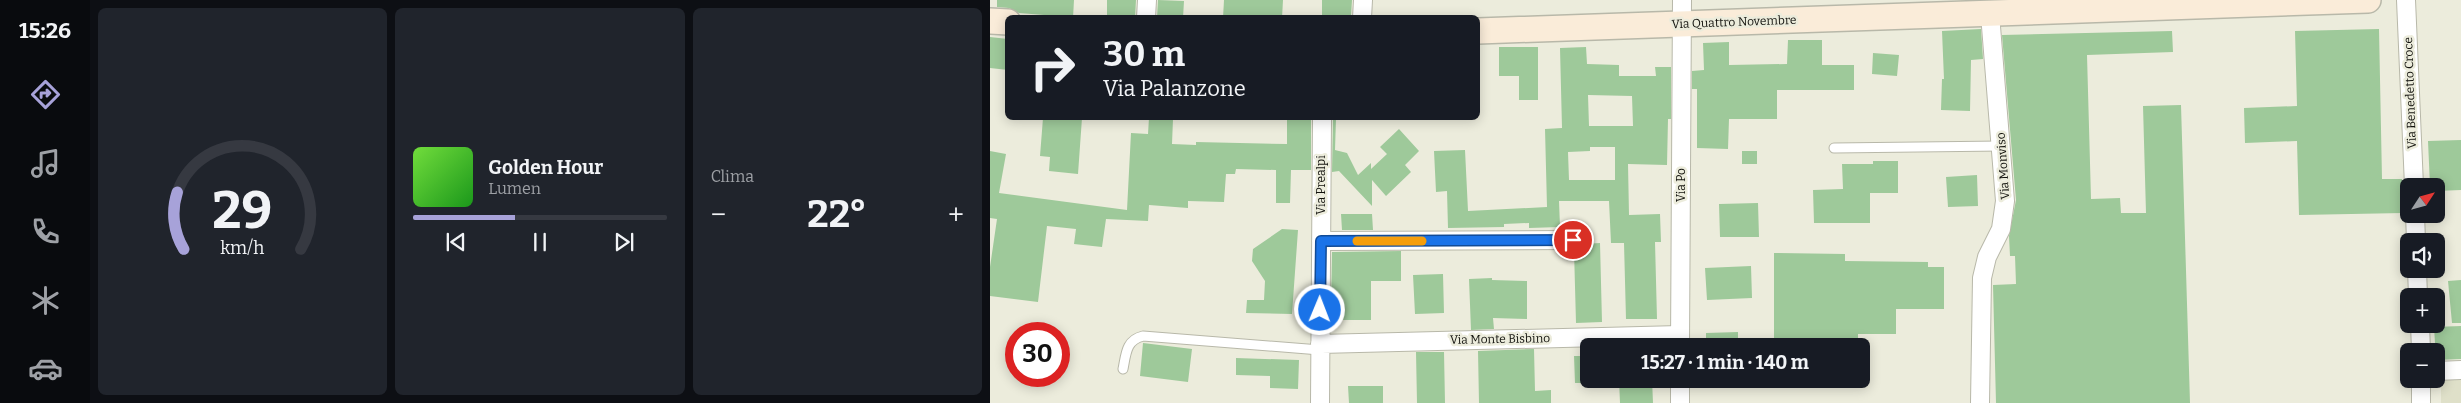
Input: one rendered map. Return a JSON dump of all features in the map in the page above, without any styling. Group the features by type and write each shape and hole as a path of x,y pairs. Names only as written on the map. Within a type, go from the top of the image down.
{"street":[{"path":"1146,15 1147,0"},
{"path":"1362,15 1363,0"},
{"name":"Via Quattro Novembre","path":"1480,31 1681,12 1987,9 2368,0"},
{"name":"Via Benedetto Croce","path":"2406,0 2414,178"},
{"name":"Via Monviso","path":"1980,403 1981,286 1985,263 2000,232 2004,215 2005,188 1987,9"},
{"name":"Via Po","path":"1680,338 1681,12"},
{"path":"990,21 1005,22"},
{"name":"Via Prealpi","path":"1320,403 1322,120"},
{"path":"1321,241 1573,240"},
{"name":"Via Monte Bisbino","path":"1320,347 1580,342"},
{"path":"2445,371 2461,370"},
{"path":"1680,388 1680,403"},
{"path":"2420,403 2421,388"}],"lane":[{"path":"1834,148 2002,146"},
{"path":"1123,369 1127,347 1134,339 1143,336 1320,347"}],"shaded area":[{"path":"2461,376 2461,403 2441,403 2441,388 2445,388 2445,378"}],"building":[{"path":"997,0 1074,0 1073,15 1019,13 1009,8 997,7"},
{"path":"1107,0 1136,0 1135,15 1107,15"},
{"path":"1158,0 1184,1 1183,15 1157,15"},
{"path":"1224,0 1283,0 1282,15 1223,15"},
{"path":"1322,0 1352,0 1351,15 1322,15"},
{"path":"1981,29 1983,59 1971,60 1970,111 1941,110 1942,79 1944,79 1942,31"},
{"path":"2379,29 2382,179 2400,179 2400,213 2299,215 2297,141 2245,143 2244,108 2297,106 2295,31"},
{"path":"2172,31 2173,52 2087,55 2091,199 2120,198 2121,213 2146,213 2143,106 2181,105 2190,403 1996,403 1993,285 2016,284 2015,256 2010,256 2009,236 2016,200 2002,35"},
{"path":"990,37 1005,39 1005,70 990,68"},
{"path":"1788,40 1822,40 1822,65 1854,65 1854,90 1777,90 1777,119 1729,119 1728,149 1697,148 1697,89 1692,89 1692,71 1704,70 1703,43 1729,42 1729,65 1787,64"},
{"path":"1499,47 1538,47 1538,100 1519,100 1519,76 1499,76"},
{"path":"1586,47 1587,64 1619,65 1619,76 1656,76 1655,67 1671,67 1671,119 1668,119 1667,165 1628,164 1629,215 1660,214 1661,242 1655,242 1657,319 1626,319 1624,243 1611,243 1609,201 1559,201 1560,227 1529,228 1529,223 1504,224 1504,227 1448,228 1447,191 1436,192 1434,151 1465,150 1468,211 1547,207 1545,129 1562,128 1560,48","holes":["1588,95 1632,96 1633,126 1589,126","1590,147 1615,147 1615,180 1569,180 1568,152 1590,151"]},
{"path":"1873,53 1899,55 1897,76 1872,74"},
{"path":"1043,120 1082,120 1078,174 1049,171 1050,157 1040,156"},
{"path":"1149,120 1173,120 1172,144 1196,145 1196,142 1287,144 1287,120 1311,120 1311,170 1291,170 1290,203 1276,203 1276,170 1236,169 1235,174 1226,174 1224,202 1188,201 1188,208 1149,205 1148,221 1106,219 1102,247 1074,244 1076,229 1047,226 1038,302 990,296 990,267 997,219 990,218 990,151 1006,154 999,193 1127,210 1131,133 1148,134"},
{"path":"1333,120 1336,120 1335,150 1347,153 1358,175 1371,163 1371,169 1387,154 1380,147 1399,129 1419,151 1405,165 1411,172 1386,196 1372,180 1372,206 1339,171 1332,172"},
{"path":"2461,140 2461,190 2445,191 2445,178 2430,178 2428,141"},
{"path":"1742,151 1757,151 1757,164 1742,164"},
{"path":"1873,161 1898,161 1898,193 1870,193 1870,223 1814,223 1813,190 1843,189 1842,164 1873,164"},
{"path":"1977,175 1978,206 1948,207 1946,177"},
{"path":"1758,203 1759,237 1720,237 1719,204"},
{"path":"1341,214 1372,214 1373,230 1342,230"},
{"path":"1282,229 1298,230 1292,314 1246,313 1247,300 1264,300 1265,281 1252,261 1253,249"},
{"path":"1600,243 1602,322 1576,323 1574,250 1583,244"},
{"path":"1401,251 1401,281 1371,281 1371,320 1343,320 1343,305 1331,305 1332,252"},
{"path":"1774,253 1845,254 1845,261 1928,262 1928,267 1944,267 1944,309 1896,309 1896,334 1858,334 1858,338 1774,338"},
{"path":"1751,266 1752,298 1707,300 1705,268"},
{"path":"1443,274 1444,313 1415,314 1413,275"},
{"path":"1492,278 1492,280 1527,281 1527,319 1493,318 1494,329 1471,330 1469,279"},
{"path":"2461,280 2461,323 2452,323 2448,281"},
{"path":"2461,326 2461,359 2445,360 2445,343 2435,343 2434,333 2445,333 2445,327"},
{"path":"1738,332 1738,338 1706,338 1706,333"},
{"path":"1143,343 1192,349 1188,382 1140,376"},
{"path":"1534,349 1535,391 1551,390 1551,403 1479,403 1478,351"},
{"path":"1416,352 1444,352 1445,403 1417,403"},
{"path":"1574,356 1580,356 1580,383 1575,383"},
{"path":"1236,358 1299,360 1298,389 1270,388 1270,376 1236,375"},
{"path":"1348,386 1383,386 1383,403 1349,403"},
{"path":"1619,388 1652,388 1653,403 1620,403"}],"slow traffic":[{"path":"1357,241 1422,241"}],"route":[{"path":"1320,310 1321,241 1573,240"}]}
